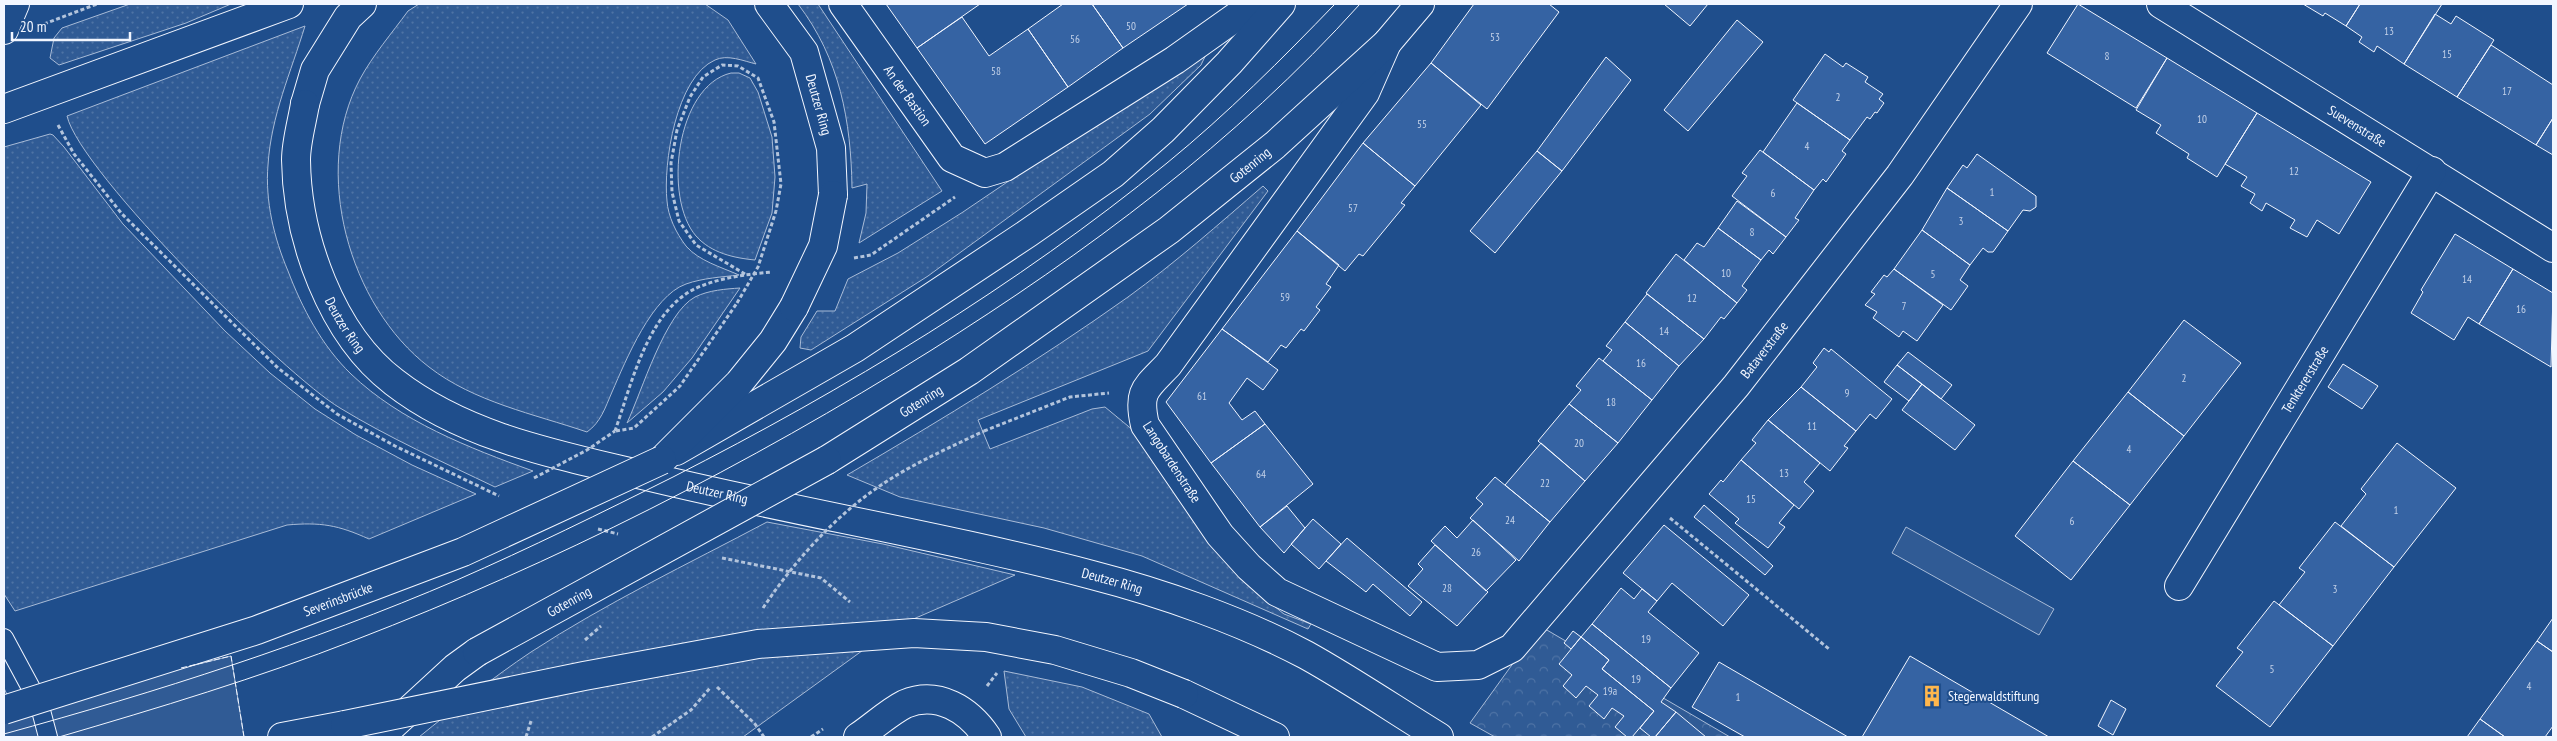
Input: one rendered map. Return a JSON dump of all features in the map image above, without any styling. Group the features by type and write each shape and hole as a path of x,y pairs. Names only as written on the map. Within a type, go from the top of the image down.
{"main road":[{"path":"4,30 15,4"},
{"path":"4,110 289,4"},
{"name":"Deutzer Ring","path":"362,4 348,17 315,70 305,104 296,156 298,206 310,254 330,299 357,344 392,381 457,422 545,452 751,501 938,537 1095,575 1200,608 1305,654 1439,737"},
{"name":"Deutzer Ring","path":"662,460 717,406 756,362 794,307 823,246 833,195 831,148 804,52 769,4"},
{"name":"An der Bastion","path":"843,4 952,158 985,173"},
{"path":"985,173 1005,167 1013,162 1175,60 1254,4"},
{"path":"662,460 855,348 1113,174 1164,130 1229,63 1281,4"},
{"name":"Gotenring","path":"380,737 455,668 477,652 827,460 969,371 1169,230 1275,145 1387,43 1420,4"},
{"name":"Bataverstraße","path":"1478,665 1512,648 1736,386 1900,175 2018,4"},
{"name":"Suevenstraße","path":"2161,4 2553,248"},
{"path":"1144,390 1168,365 1365,93 1387,43"},
{"name":"Tenktererstraße","path":"2179,586 2432,171"},
{"name":"Langobardenstraße","path":"1144,390 1142,409 1145,425 1220,535 1248,567 1277,592 1437,667 1478,665"},
{"name":"Severinsbrücke","path":"4,710 257,630 464,552 662,460"},
{"path":"282,737 574,678 758,644 914,633 986,637 1055,650 1131,673 1184,694 1275,737"},
{"path":"858,737 905,705 930,698 955,706 978,724 987,737"}],"lane":[{"path":"4,638 39,703 48,737"}],"path":[{"path":"37,27 97,4"},
{"path":"528,481 587,450 616,431 634,428 680,386 737,303 758,267 776,211 781,184 774,122 758,78 738,66 722,66 703,77 690,97 677,130 671,163 672,192 679,221 696,245 746,275"},
{"path":"46,95 57,123 74,154 122,214 278,368 337,414 394,446 481,490"},
{"path":"850,259 871,255 953,198 985,173"},
{"path":"616,431 638,364 657,323 677,299 702,285 746,275 775,272"},
{"path":"761,613 793,566 815,541 844,514 890,478 984,431 1070,398 1144,390"},
{"path":"495,499 503,494"},
{"path":"1642,495 1829,649"},
{"path":"766,567 821,578"},
{"path":"581,645 608,619"},
{"path":"652,737 691,710 714,684 755,724 764,737"},
{"path":"526,737 532,720"}],"green space":[{"path":"130,4 231,4 186,23 59,65 50,58 54,38 62,28"},
{"path":"419,4 705,4 728,20 756,64 736,59 720,58 702,69 690,84 682,102 675,123 667,166 666,185 669,213 682,241 697,256 739,275 706,279 686,284 662,301 651,315 633,347 602,414 596,424 587,432 485,398 465,389 429,367 401,341 378,309 359,273 346,235 339,194 339,154 346,115 360,79 371,61 408,11"},
{"path":"798,4 818,4 942,191 859,243 866,213 867,184 852,188 846,115 840,92 824,47"},
{"path":"305,26 277,112 270,147 267,179 269,206 279,246 306,312 322,339 341,363 370,391 391,406 436,432 460,443 533,471 495,487 378,429 340,408 313,389 233,316 145,225 108,181 80,143 67,116"},
{"path":"1211,44 1201,65 1150,114 928,276 811,350 800,348 801,337 817,311 835,311 848,279 898,253 963,212"},
{"path":"731,73 739,73 750,78 758,92 772,137 775,177 772,213 755,260 723,254 702,242 686,219 680,196 678,171 680,145 687,120 698,99 712,82"},
{"path":"50,134 64,147 123,224 225,331 270,373 315,409 356,435 412,465 476,494 369,539 348,530 320,524 287,525 15,611 4,594 4,147"},
{"path":"1263,186 1268,191 1148,351 978,420 990,449 1092,409 1105,407 1134,431 1249,586 1284,614 1311,624 1308,629 1142,556 1044,528 900,497 847,475 990,389 1094,321 1163,271"},
{"path":"740,288 692,358 663,392 627,423 664,335 684,306 695,297 706,293"},
{"path":"767,522 883,544 1015,575 895,627 743,737 419,737 502,672 559,634 618,600"},
{"path":"1540,626 1730,737 1495,737 1470,723"},
{"path":"1004,671 1082,687 1149,714 1162,737 1026,737 1009,709"}],"shaded area":[{"path":"1906,527 2054,609 2039,635 1892,553"},
{"path":"231,656 244,737 4,737 4,688 14,710"}],"building":[{"path":"886,4 980,4 917,48"},
{"path":"1063,4 1092,4 1123,48 1068,87 1028,29"},
{"path":"1092,4 1188,4 1123,48"},
{"path":"1474,4 1549,4 1559,12 1487,109 1431,63"},
{"path":"1664,4 1708,4 1690,26"},
{"path":"2078,4 2167,58 2136,108 2047,53"},
{"path":"2303,4 2360,4 2346,26 2325,13 2323,16"},
{"path":"2360,4 2442,4 2404,64 2377,46 2374,52 2359,42 2362,37 2346,26"},
{"path":"2435,14 2451,24 2456,16 2494,40 2457,97 2404,64"},
{"path":"962,17 989,56 1028,29 1068,87 985,144 917,48"},
{"path":"1737,20 1763,42 1688,131 1664,110"},
{"path":"2491,45 2553,85 2553,118 2536,145 2457,97"},
{"path":"1825,54 1843,67 1846,63 1868,77 1865,82 1883,94 1879,99 1884,103 1877,113 1875,112 1870,119 1867,117 1850,140 1793,100"},
{"path":"1606,57 1631,80 1562,171 1537,151"},
{"path":"2167,58 2257,113 2217,177 2187,158 2189,154 2156,133 2161,125 2136,110"},
{"path":"1431,63 1481,105 1415,186 1363,143"},
{"path":"1797,103 1850,140 1842,151 1846,154 1826,182 1823,179 1814,190 1763,152"},
{"path":"2257,113 2371,182 2339,234 2317,220 2307,237 2290,228 2295,220 2266,203 2262,211 2250,203 2255,194 2241,186 2247,177 2225,164"},
{"path":"2553,118 2553,155 2536,145"},
{"path":"1363,143 1415,186 1401,203 1405,205 1363,256 1359,254 1345,271 1297,231"},
{"path":"1760,150 1814,190 1795,218 1799,220 1786,237 1732,196 1747,176 1742,173"},
{"path":"1537,151 1562,171 1495,253 1470,231"},
{"path":"1977,154 2036,196 2036,207 2030,211 2023,210 2008,231 1947,188 1963,165 1967,168"},
{"path":"1947,188 2008,231 1993,252 1988,252 1983,248 1970,265 1922,230"},
{"path":"1737,201 1786,237 1773,254 1769,250 1761,260 1718,228"},
{"path":"1718,228 1761,260 1742,286 1747,290 1737,303 1684,260 1697,243 1704,247"},
{"path":"1922,230 1970,265 1960,280 1968,286 1951,310 1894,269"},
{"path":"1297,231 1339,265 1326,284 1331,287 1316,307 1320,310 1304,331 1301,329 1286,348 1281,345 1268,362 1222,329"},
{"path":"2455,234 2513,269 2479,324 2468,317 2454,340 2411,313 2423,292 2421,290"},
{"path":"1676,254 1737,303 1724,319 1721,317 1704,339 1646,293"},
{"path":"1894,269 1943,305 1917,341 1903,331 1899,337 1873,318 1877,312 1865,305 1875,294 1871,292 1884,275 1887,277"},
{"path":"2513,269 2553,293 2551,367 2479,324"},
{"path":"1647,294 1704,339 1679,366 1625,322"},
{"path":"2184,320 2241,363 2184,436 2128,392"},
{"path":"1625,322 1679,366 1652,400 1603,361 1612,350 1606,346"},
{"path":"1222,329 1278,370 1263,390 1247,378 1229,403 1242,420 1255,411 1265,424 1211,463 1166,402"},
{"path":"1824,348 1829,352 1831,349 1892,399 1876,419 1870,414 1856,431 1801,387 1817,367 1813,363"},
{"path":"1908,352 1952,385 1941,399 1897,365"},
{"path":"1599,358 1652,400 1618,443 1569,404 1581,390 1576,386"},
{"path":"2343,364 2378,386 2362,409 2328,387"},
{"path":"1897,365 1922,384 1909,401 1884,382"},
{"path":"1922,384 1975,425 1955,450 1902,410"},
{"path":"1801,387 1856,431 1844,446 1848,448 1830,471 1768,420"},
{"path":"2128,392 2184,436 2130,505 2073,461"},
{"path":"1569,404 1618,443 1585,481 1538,441"},
{"path":"1768,420 1820,463 1804,482 1814,491 1799,509 1741,460 1756,443 1752,440"},
{"path":"1265,424 1313,484 1260,527 1211,463"},
{"path":"1541,443 1585,481 1550,522 1505,485"},
{"path":"2397,443 2456,488 2394,567 2341,526 2366,494 2361,489"},
{"path":"1741,460 1794,505 1779,523 1785,527 1768,548 1735,523 1739,519 1709,494 1721,480 1723,482"},
{"path":"2073,461 2130,505 2071,580 2015,536"},
{"path":"1495,477 1550,522 1519,561 1470,518 1483,504 1476,498"},
{"path":"1704,505 1773,566 1765,575 1694,517"},
{"path":"1287,506 1305,528 1284,553 1260,527"},
{"path":"1313,519 1341,544 1319,569 1291,544"},
{"path":"1473,520 1516,560 1486,591 1431,541 1445,526 1457,538"},
{"path":"2335,522 2394,567 2333,646 2279,605 2305,572 2299,568"},
{"path":"1664,525 1749,595 1723,626 1672,583 1657,601 1623,573"},
{"path":"1347,538 1422,602 1410,616 1373,584 1366,592 1326,561"},
{"path":"1435,545 1488,592 1457,626 1408,586 1423,569 1418,564"},
{"path":"1621,588 1634,599 1642,589 1657,601 1648,612 1699,653 1671,688 1592,624"},
{"path":"2274,601 2333,646 2270,727 2216,686 2243,652 2237,648"},
{"path":"2553,618 2553,652 2537,641"},
{"path":"1592,624 1671,688 1661,702 1676,712 1655,737 1651,737 1640,728 1654,711 1602,669 1609,660 1581,637"},
{"path":"1573,631 1581,637 1571,649 1564,643"},
{"path":"1581,637 1609,660 1602,669 1654,711 1632,737 1627,737 1615,727 1624,716 1612,708 1604,719 1589,706 1598,695 1586,686 1576,698 1563,686 1572,675 1559,664"},
{"path":"2537,641 2553,652 2553,726 2545,737 2505,737 2480,719"},
{"name":"Stegerwaldstiftung","path":"1910,656 2049,737 1862,737"},
{"path":"1719,662 1848,737 1745,737 1692,707"},
{"path":"2111,700 2126,709 2113,735 2098,726"},
{"path":"1676,712 1706,737 1655,737"},
{"path":"2480,719 2505,737 2467,737"}],"tram line":[{"path":"4,734 119,701 233,665 402,603 484,568 592,517 673,477 802,408 866,371 990,293 1110,208 1167,163 1233,106 1335,4"},
{"path":"59,737 245,680 355,640 430,610 577,545 721,472 792,433 861,393 988,314 1102,235 1211,149 1312,55 1360,4"}],"fence":[{"path":"181,668 231,656 244,737"}],"place":[{"name":"Stegerwaldstiftung","path":"1932,696"}]}
